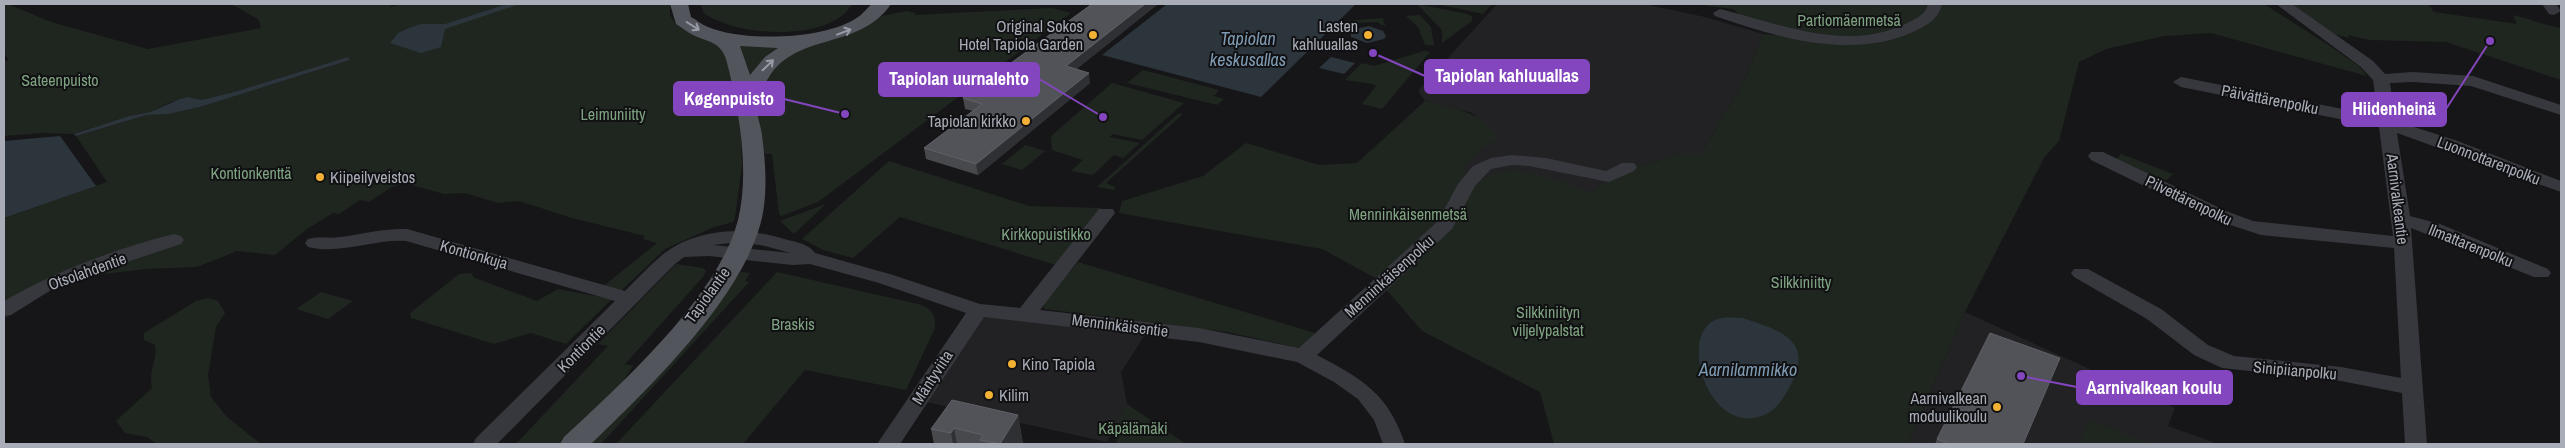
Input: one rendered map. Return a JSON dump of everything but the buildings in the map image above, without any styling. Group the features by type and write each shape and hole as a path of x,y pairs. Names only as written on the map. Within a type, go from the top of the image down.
{"main road":[{"path":"679,4 679,13 684,20 700,30 719,38 766,43 812,40"},
{"path":"746,108 753,86 767,66 787,50 812,40 854,28 873,16 882,4"},
{"name":"Tapiolantie","path":"574,444 658,359 696,313 725,274 750,218 752,192 751,133 732,48 719,38"}],"street":[{"path":"1720,12 1745,22 1790,33 1839,39 1860,39 1901,32 1914,26 1925,19 1935,8 1935,4"},
{"path":"2283,4 2367,64 2381,79 2412,77 2473,81 2561,110"},
{"name":"Aarnivalkeantie","path":"2381,79 2404,243 2416,444"},
{"name":"Päivättärenpolku","path":"2181,82 2388,124"},
{"name":"Luonnottarenpolku","path":"2388,124 2449,144 2561,187"},
{"name":"Pilvettärenpolku","path":"2097,156 2154,182 2203,210 2241,224 2261,229 2404,243"},
{"name":"Menninkäisenpolku","path":"1303,356 1373,289 1445,225 1452,216 1460,193 1471,178 1485,166 1503,161 1517,161 1610,177 1617,171 1628,167"},
{"path":"1026,314 1106,213"},
{"name":"Ilmattarenpolku","path":"2401,219 2433,228 2541,273"},
{"name":"Kontionkuja","path":"315,243 326,244 371,237 407,235 631,299"},
{"name":"Otsolahdentie","path":"4,310 44,286 72,274 174,240"},
{"name":"Kontiontie","path":"484,444 668,260 679,252 709,250 740,244"},
{"name":"Menninkäisentie","path":"740,244 793,259 811,258 886,278 978,310 1199,335 1303,356 1342,377 1366,394 1384,418 1394,444"},
{"name":"Sinipiianpolku","path":"2081,273 2154,314 2201,350 2230,363 2341,374 2414,388"},
{"name":"Mäntyviita","path":"888,444 978,310"}],"shaded area":[{"path":"1497,4 1644,4 1705,17 1763,34 1744,81 1701,154 1681,154 1618,172 1591,192 1535,175 1505,171 1482,180 1468,175 1462,166 1482,149 1499,139 1472,113 1425,101 1418,91"},
{"path":"978,310 1145,335 1121,372 1127,404 1107,442 917,400"},
{"path":"1965,312 2175,408 2168,426 2218,444 1908,444"}],"green space":[{"path":"8,4 51,22 148,49 261,28 258,19 231,4 391,4 391,7 401,4 670,4 670,15 675,23 713,41 727,53 741,128 742,165 735,218 733,222 714,227 665,249 621,291 601,288 657,243 643,239 645,236 572,218 519,201 498,203 465,193 444,194 404,183 392,187 369,202 360,200 339,214 333,213 307,229 275,255 237,251 197,267 146,269 86,276 59,285 4,319 4,218 107,182 76,136 147,115 169,114 200,107 350,60 345,58 234,92 201,100 188,97 168,103 150,112 129,116 74,134 42,133 4,136 4,62 9,60 4,53 4,7"},
{"path":"701,4 852,4 841,17 824,25 804,30 781,32 758,31 736,27 703,12"},
{"path":"1417,4 1467,14 1472,16 1472,21 1442,43 1442,30"},
{"path":"1437,4 1492,4 1483,14"},
{"name":"Partiomäenmetsä","path":"1695,4 1929,4 1913,21 1892,32 1868,36 1841,36 1787,28 1741,16 1733,9"},
{"name":"Silkkiniitty","path":"1935,4 2264,4 2359,66 2367,76 2211,33 2164,36 2106,49 2079,62 2059,141 2044,158 1965,312 1908,444 1554,444 1540,392 1422,331 1377,279 1322,249 1119,213 1122,201 1203,176 1246,143 1319,165 1357,163 1425,101 1467,112 1485,123 1499,139 1482,149 1463,166 1468,175 1481,178 1505,171 1525,172 1548,177 1591,192 1618,172 1681,154 1701,154 1744,81 1763,34 1838,41 1901,32 1935,8"},
{"path":"2288,4 2428,4 2434,12 2517,24 2513,15 2561,28 2561,80 2446,42 2370,40 2348,35 2349,38 2330,33"},
{"path":"1052,8 1071,13 818,202 781,216 779,214 772,154 765,154 758,138 755,97 776,61 882,16 907,11 916,13 915,15"},
{"path":"1420,15 1431,27 1434,45 1425,45 1418,27 1406,16"},
{"path":"1384,18 1383,21 1386,25 1377,22 1352,23 1341,34 1335,33 1347,21"},
{"path":"736,44 784,46 748,86"},
{"path":"1424,51 1430,52 1382,109 1362,104 1376,86 1345,80 1362,63 1374,66"},
{"path":"1143,70 1219,90 1214,96 1224,99 1217,105 1127,83"},
{"path":"1112,83 1184,103 1142,140 1113,134 1109,137 1140,143 1123,158 1114,155 1093,175 1071,171 1083,160 1052,150 1051,136"},
{"path":"1179,113 1183,114 1106,183 1116,187 1114,190 1097,187"},
{"path":"1025,145 1045,151 1022,170 1002,164"},
{"path":"2121,154 2173,174 2167,180 2159,179 2115,161"},
{"name":"Kirkkopuistikko","path":"889,161 1029,206 1101,208 1086,232 1059,266 900,217 853,258 823,250 802,239"},
{"path":"826,204 794,234 780,221"},
{"path":"1078,262 1315,333 1303,349 1227,332 1044,309 1043,304"},
{"path":"676,264 703,268 706,271 703,277 625,364 633,366 615,394 562,444 516,444 608,346 598,344"},
{"path":"741,272 750,273 745,281 749,282 601,444 584,444 640,391"},
{"name":"Braskis","path":"777,272 918,304 932,312 935,319 935,328 906,390 805,370 743,444 616,444"},
{"path":"471,273 475,278 537,301 558,289 612,299 566,344 531,333 494,344 411,318 410,313 459,274"},
{"path":"321,292 353,301 328,319 296,309"},
{"path":"208,298 218,301 225,313 216,327 208,375 211,397 227,417 261,444 157,444 147,437 125,433 116,421 152,388 151,376 156,350 155,345 144,340 144,333 196,301"},
{"name":"Käpälämäki","path":"1127,404 1186,444 1117,444 1114,427"},
{"path":"2088,420 2152,444 2080,444"}],"water":[{"path":"507,4 520,4 445,29 441,47 421,53 390,43 398,33 421,24 445,24"},
{"name":"Tapiolan keskusallas","path":"1167,4 1356,4 1261,97 1102,55"},
{"name":"Lasten kahluuallas","path":"1369,26 1383,31 1386,36 1384,39 1367,43 1351,37 1351,33 1356,29"},
{"path":"348,57 350,60 200,107 169,114 147,115 76,136 74,134 129,116 150,112 180,99 188,97 201,100 234,92"},
{"path":"1331,57 1355,63 1344,74 1319,68"},
{"path":"60,136 96,186 4,218 4,141"},
{"name":"Aarnilammikko","path":"1742,318 1770,327 1781,333 1796,348 1799,359 1789,388 1779,404 1764,415 1745,418 1728,412 1715,400 1705,382 1700,364 1699,345 1704,330 1715,320"}],"place":[{"name":"Original Sokos Hotel Tapiola Garden","path":"1093,35"},
{"name":"Lasten kahluuallas","path":"1368,35"},
{"name":"Hiidenheinä","path":"2490,41"},
{"name":"Tapiolan kahluuallas","path":"1373,53"},
{"name":"Køgenpuisto","path":"845,114"},
{"name":"Tapiolan uurnalehto","path":"1103,117"},
{"name":"Tapiolan kirkko","path":"1026,121"},
{"name":"Kiipeilyveistos","path":"320,177"},
{"name":"Kino Tapiola","path":"1012,364"},
{"name":"Aarnivalkean koulu","path":"2021,376"},
{"name":"Kilim","path":"989,395"},
{"name":"Aarnivalkean moduulikoulu","path":"1997,407"}],"park label":[{"name":"Sateenpuisto","path":"60,80"},
{"name":"Leimuniitty","path":"613,114"},
{"name":"Kontionkenttä","path":"251,173"},
{"name":"Menninkäisenmetsä","path":"1408,214"},
{"name":"Silkkiniityn viljelypalstat","path":"1548,321"}]}
